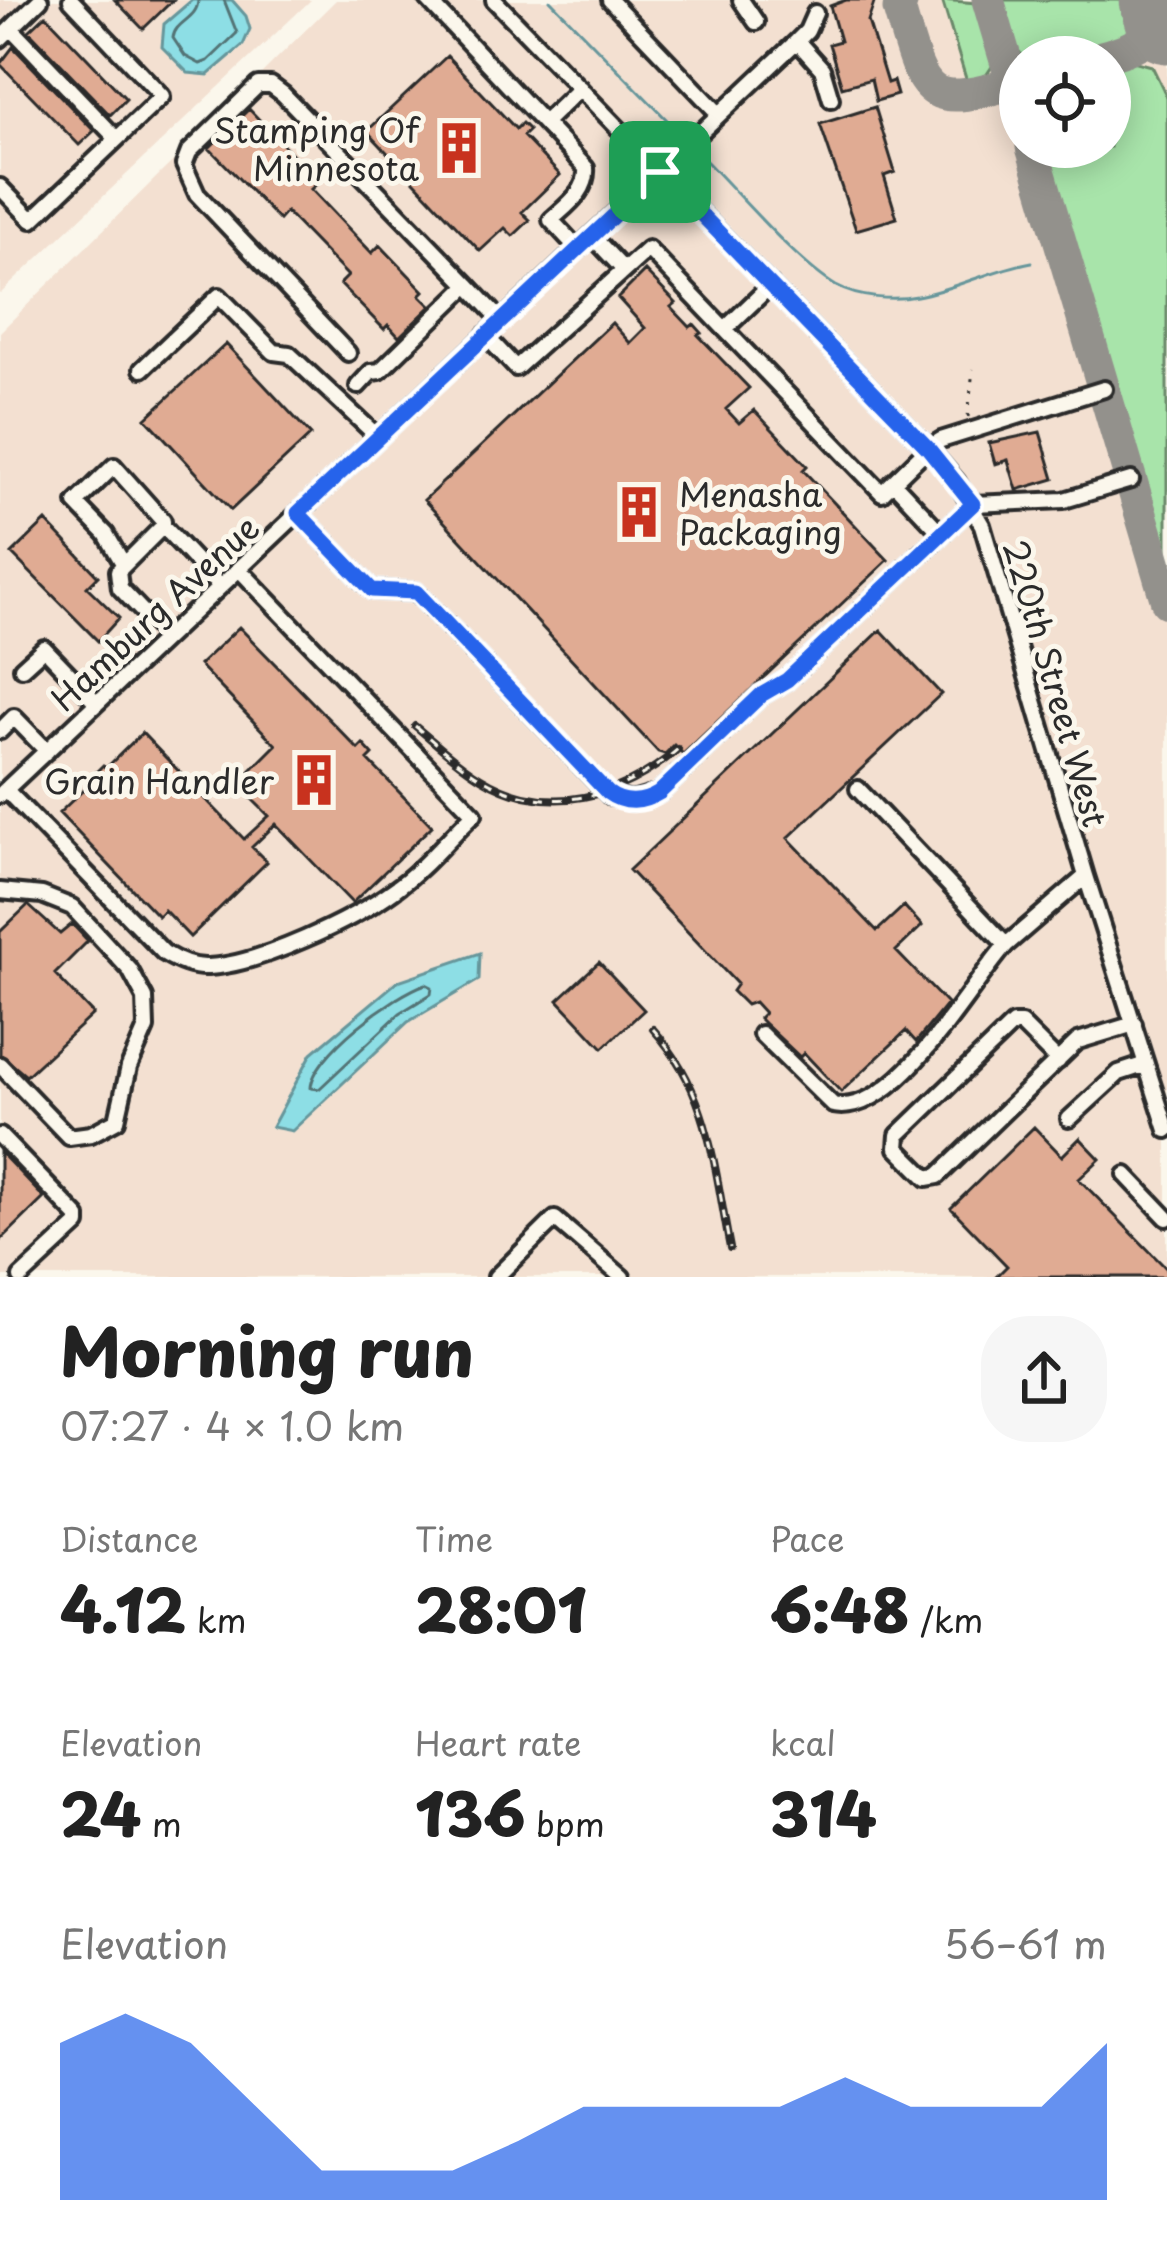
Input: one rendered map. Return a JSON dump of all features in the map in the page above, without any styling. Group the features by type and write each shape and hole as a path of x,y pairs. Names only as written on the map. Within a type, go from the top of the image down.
{"street":[{"path":"40,0 6,33 117,139"},
{"path":"0,187 32,220 162,96 71,0"},
{"path":"428,0 587,172 580,192 551,220 578,249"},
{"name":"220th Street West","path":"494,0 928,448 973,504 1167,1130"},
{"path":"610,0 719,114"},
{"path":"741,0 756,22"},
{"name":"Hamburg Avenue","path":"3,793 807,31 815,13"},
{"path":"796,41 822,69 832,100"},
{"path":"348,353 197,194 186,172 189,152 258,85 272,85 283,94 501,320"},
{"path":"544,123 580,88"},
{"path":"592,236 622,269"},
{"path":"485,335 517,368 648,249 882,493 928,448 1104,389"},
{"path":"358,386 371,372 380,371 468,285"},
{"path":"725,329 770,286"},
{"path":"142,369 219,296 274,352 289,354 378,437"},
{"path":"124,565 106,534 76,503 114,466 164,520 163,526 124,565 118,571 120,588 167,637"},
{"path":"298,513 372,590 416,592 608,793 623,801 641,801 659,793 761,695 787,680 973,504 1064,500 1131,480"},
{"path":"893,482 941,533"},
{"path":"163,526 220,587"},
{"path":"3,793 164,953 194,965 229,963 322,933 393,891 432,857 474,814 239,569"},
{"path":"22,668 44,648 98,703"},
{"path":"0,731 14,717 47,751"},
{"path":"858,789 1006,945"},
{"path":"761,1034 833,1105 856,1106 891,1082 951,1022 971,985 1006,945 1086,876"},
{"path":"0,891 42,895 72,907 130,970 145,998 146,1028 129,1067 117,1120 91,1134 69,1137 0,1065"},
{"path":"1058,1061 1021,1024 1013,1024 898,1135 897,1148 927,1178 938,1176 1058,1061 1078,1041 1134,1024"},
{"path":"1069,1119 1119,1073 1146,1064"},
{"path":"0,1136 78,1216 78,1224 21,1277"},
{"path":"1126,1175 1167,1218"},
{"path":"496,1277 555,1220 622,1277"}],"path":[{"path":"968,431 973,369"}],"shaded area":[{"path":"0,0 311,0 0,294"},
{"path":"336,0 1167,0 1167,1277 0,1277 0,332"}],"green space":[{"path":"942,0 976,3 993,65 983,80 967,82"},
{"path":"999,0 1138,0 1136,26 1126,36 1010,36"},
{"path":"1131,62 1152,66 1167,97 1167,562 1051,168 1131,168"}],"water":[{"path":"192,0 232,0 250,29 243,45 208,75 188,73 162,47 164,24"},
{"path":"480,953 479,980 408,1022 292,1131 272,1127 312,1053 398,981"}],"building":[{"path":"115,0 173,0 143,29"},
{"path":"846,0 875,0 868,21 887,83 893,81 897,95 876,101 871,79 842,87 829,44 840,41 830,6"},
{"path":"46,15 126,99 110,115 29,31"},
{"path":"13,47 94,131 79,145 0,64"},
{"name":"Stamping Of Minnesota","path":"447,56 516,129 522,123 529,130 523,136 560,175 522,212 530,220 513,236 505,228 480,251 367,131"},
{"path":"875,107 895,172 884,176 897,218 856,230 820,124"},
{"path":"249,109 319,182 311,189 372,253 380,245 424,291 420,295 431,306 399,337 388,325 384,329 340,284 348,276 286,212 279,220 209,148"},
{"name":"Menasha Packaging","path":"645,271 676,303 671,307 690,327 694,324 702,333 698,335 749,388 726,409 739,423 754,410 888,560 683,754 674,745 665,754 658,752 424,500 612,323 630,343 645,328 618,298"},
{"path":"226,344 311,435 231,510 146,418"},
{"path":"1040,432 1054,479 1017,490 1008,460 995,464 989,443"},
{"path":"46,521 98,576 87,587 119,618 98,641 12,554"},
{"name":"Grain Handler","path":"239,627 358,749 363,744 373,755 368,760 432,826 352,903 276,824 252,847 267,862 190,937 164,910 158,916 59,813 98,776 95,773 103,765 106,768 142,733 244,839 269,816 237,784 276,745 199,665"},
{"path":"881,630 941,694 788,838 877,931 904,906 922,926 896,951 947,1004 916,1042 906,1031 841,1092 804,1053 800,1057 759,1018 764,1013 754,1002 746,1005 732,991 737,984 629,870"},
{"path":"28,905 60,934 72,924 88,941 55,974 93,1014 26,1076 0,1054 0,932"},
{"path":"599,962 644,1010 603,1048 558,1000"},
{"path":"1034,1127 1062,1156 1080,1138 1100,1159 1079,1179 1167,1269 1167,1277 996,1277 1007,1266 951,1208"},
{"path":"0,1152 44,1198 0,1241"}],"waterway":[{"path":"550,0 673,126"},
{"path":"703,158 803,261 836,286 855,293 917,296 1032,262"}],"taxiway":[{"path":"902,0 899,9 915,62 933,89 964,94 999,87"},
{"path":"988,0 999,37"},
{"path":"1131,46 1150,33 1157,0"},
{"path":"1038,168 1167,602"}],"runway":[{"path":"1160,0 1167,23"}],"railway":[{"path":"415,726 481,778 532,798 584,797 609,790 633,780 678,749"},
{"path":"653,1029 687,1078 698,1105 714,1160 730,1248"}],"place":[{"name":"Stamping Of Minnesota","path":"459,148"},
{"name":"Menasha Packaging","path":"639,512"},
{"name":"Grain Handler","path":"314,780"}],"route":[{"path":"660,172 946,467 973,504 659,793 641,801 623,801 608,793 416,592 372,590 298,513 660,172"}]}
